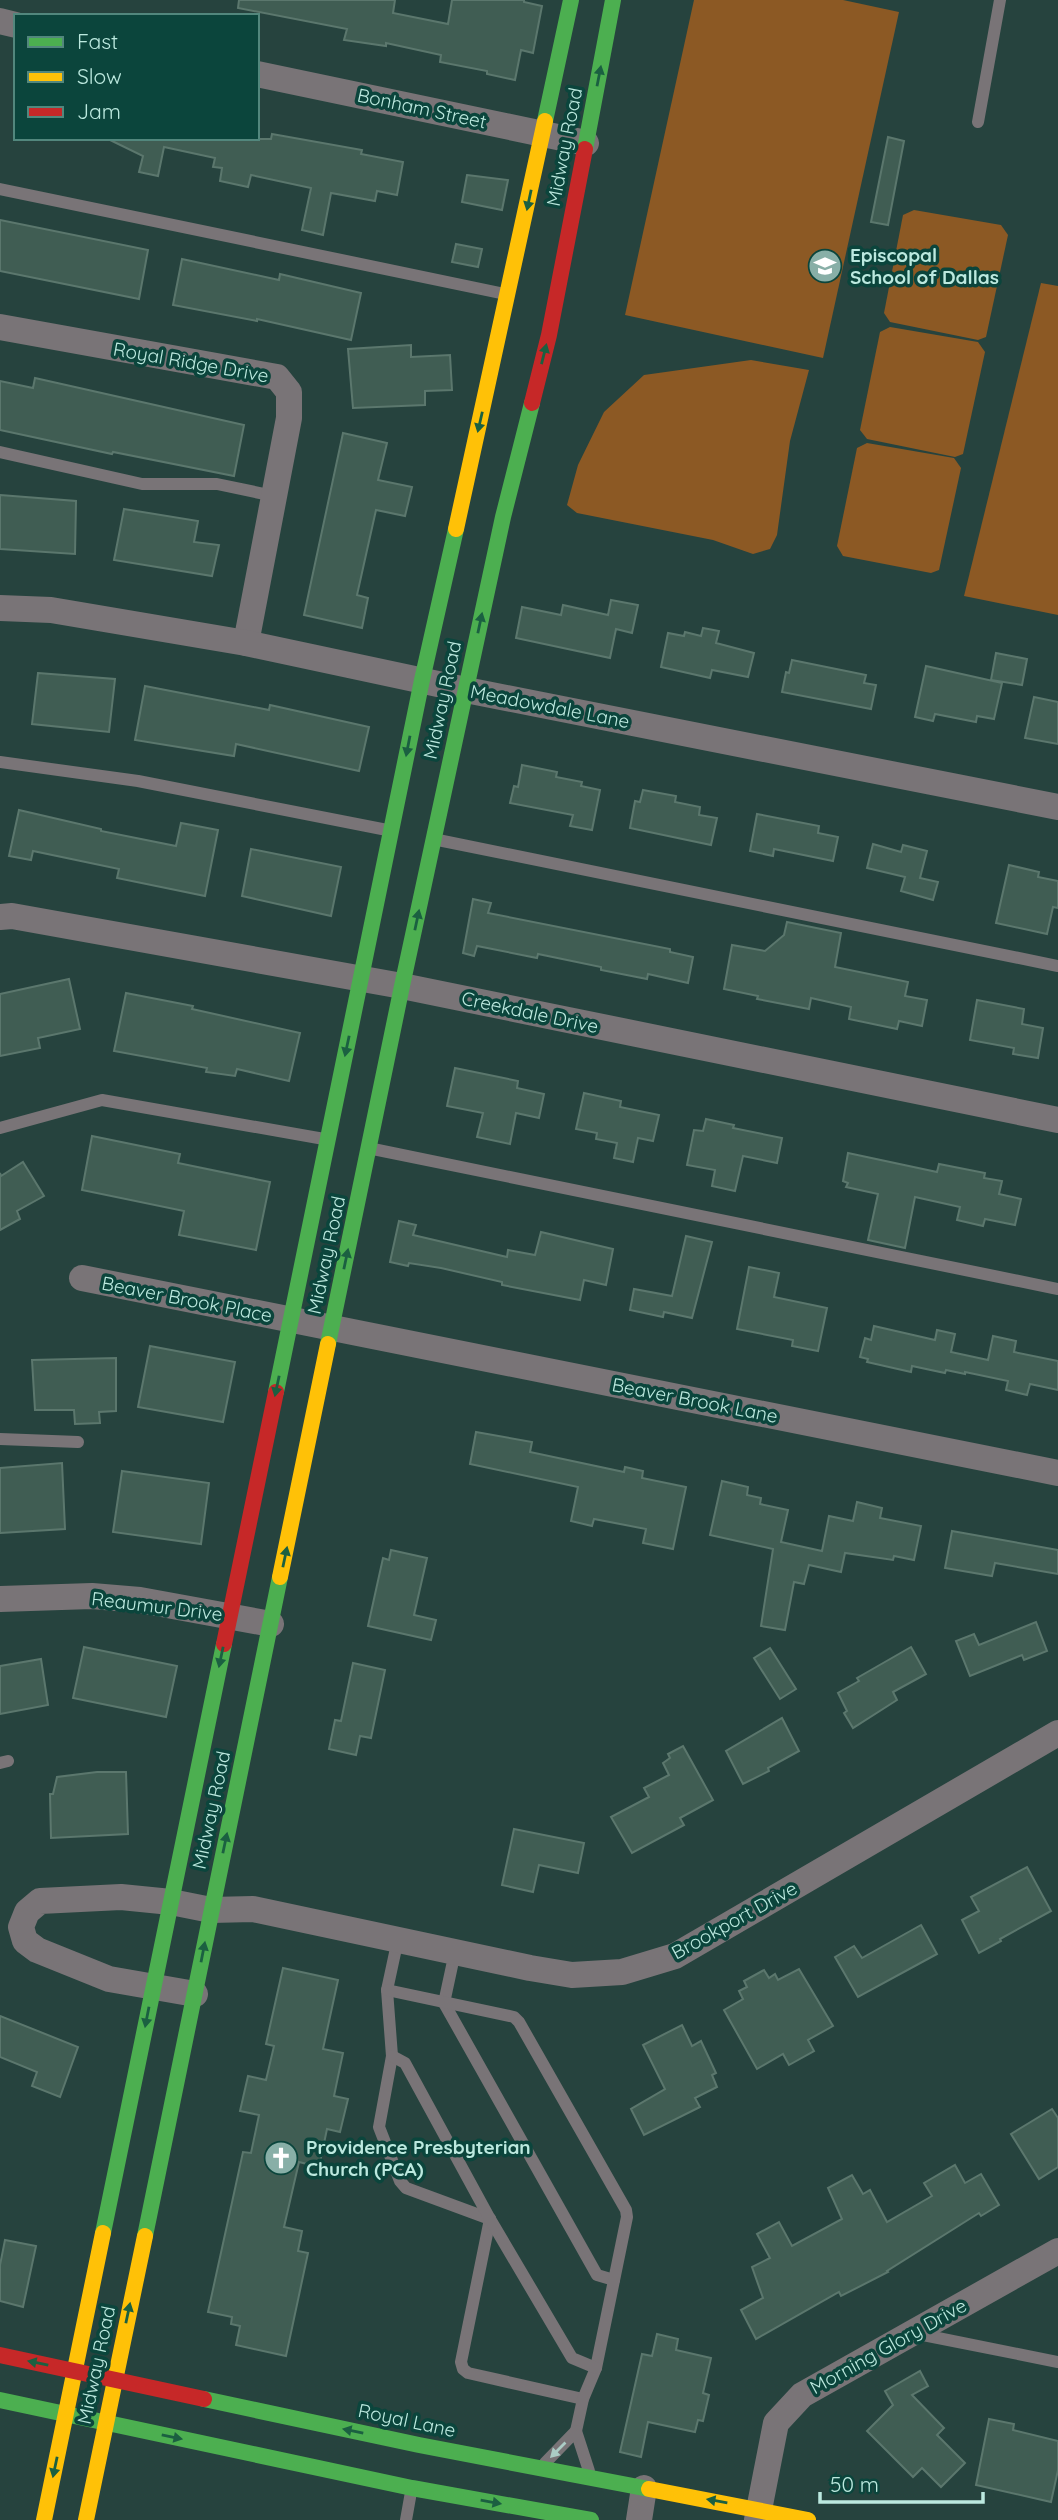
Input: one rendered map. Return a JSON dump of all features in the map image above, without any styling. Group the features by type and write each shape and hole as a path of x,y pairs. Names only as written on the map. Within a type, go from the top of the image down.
{"main road":[{"name":"Midway Road","path":"44,2520 422,680 571,0"},
{"name":"Midway Road","path":"86,2520 402,986 503,517 549,335 613,0"},
{"name":"Royal Lane","path":"0,2355 418,2450 540,2468 758,2514 808,2520"},
{"path":"0,2400 413,2483 460,2503 591,2520"}],"street":[{"name":"Bonham Street","path":"259,75 586,143"},
{"name":"Royal Ridge Drive","path":"0,327 277,377 289,392 289,418 246,643"},
{"name":"Meadowdale Lane","path":"0,608 51,610 246,643 466,690 1058,807"},
{"name":"Creekdale Drive","path":"0,917 12,916 402,986 1058,1120"},
{"name":"Beaver Brook Place","path":"82,1278 332,1326"},
{"name":"Beaver Brook Lane","path":"332,1326 1058,1473"},
{"name":"Reaumur Drive","path":"0,1599 92,1596 140,1600 271,1623"},
{"name":"Brookport Drive","path":"154,1986 109,1979 37,1950 25,1941 21,1927 27,1912 40,1901 121,1897 171,1902 211,1910 253,1909 572,1975 622,1972 675,1956 1058,1733"},
{"path":"154,1986 195,1994"},
{"name":"Morning Glory Drive","path":"758,2514 776,2423 802,2395 1058,2251"},
{"path":"639,2520 644,2488"}],"lane":[{"path":"978,122 1000,0"},
{"path":"0,189 508,295"},
{"path":"0,452 142,484 217,484 274,496"},
{"path":"0,762 138,780 391,831"},
{"path":"434,839 1058,966"},
{"path":"0,1128 102,1100 328,1140"},
{"path":"369,1149 1058,1289"},
{"path":"0,1439 78,1443"},
{"path":"398,1939 387,1990 392,2056 379,2127 400,2180 406,2188 490,2219"},
{"path":"455,1952 444,2003 597,2275 614,2280"},
{"path":"387,1990 514,2017 626,2210 596,2368 583,2399 576,2431 592,2478"},
{"path":"392,2056 405,2063 490,2219 572,2358 596,2368"},
{"path":"490,2219 461,2362 463,2369 468,2373 583,2399"},
{"path":"912,2333 1058,2362"},
{"path":"540,2468 576,2431"},
{"path":"406,2520 413,2483"}],"shaded area":[{"path":"694,0 843,0 899,12 823,358 625,315"},
{"path":"914,210 1001,225 1008,235 986,337 978,340 890,322 884,313 903,215"},
{"path":"1041,283 1058,286 1058,615 964,596"},
{"path":"890,327 978,342 985,352 963,454 955,457 867,439 860,430 880,332"},
{"path":"751,360 809,370 790,441 777,535 770,549 753,554 713,540 577,513 567,505 578,465 604,412 644,375"},
{"path":"867,443 954,458 961,468 939,570 931,573 843,556 837,546 857,448"}],"building":[{"path":"239,0 395,0 393,13 448,24 452,0 524,0 542,6 533,53 521,50 515,80 487,74 487,71 440,62 441,55 386,43 386,46 344,40 347,29 238,8"},
{"path":"272,134 362,150 361,154 403,162 397,195 377,191 375,201 331,193 323,235 302,230 311,188 251,175 248,187 220,181 222,168 213,167 215,158 164,147 158,176 139,172 143,156 110,140 259,140 271,139"},
{"path":"888,137 904,141 888,225 871,222"},
{"path":"467,175 508,180 502,210 462,202"},
{"path":"0,220 148,250 139,299 0,271"},
{"path":"456,244 482,249 478,267 452,262"},
{"path":"182,259 279,280 280,274 361,293 351,340 257,319 173,305"},
{"path":"411,345 411,357 450,355 452,390 425,391 425,405 353,408 348,349"},
{"path":"35,378 244,425 234,476 0,430 0,381 33,388"},
{"path":"343,433 387,443 378,480 412,487 405,516 376,510 357,595 368,598 362,628 304,615"},
{"path":"0,495 76,501 75,554 0,549"},
{"path":"124,509 198,521 194,542 219,545 212,576 114,560"},
{"path":"611,600 638,605 632,633 616,629 610,658 516,638 522,607 561,615 563,605 608,615"},
{"path":"703,628 719,631 716,643 754,653 748,677 712,670 710,678 661,667 668,633 684,636 685,632 701,636"},
{"path":"996,653 1027,659 1022,685 991,680"},
{"path":"792,660 866,675 864,683 876,685 871,709 782,692 786,672 789,673"},
{"path":"926,666 1002,683 994,719 977,716 976,722 935,714 933,721 915,717"},
{"path":"38,673 115,679 109,732 32,724"},
{"path":"145,686 269,710 270,705 369,727 359,771 236,744 234,756 135,740"},
{"path":"1034,697 1058,702 1058,744 1025,738"},
{"path":"522,765 557,772 556,777 582,782 581,786 600,790 592,830 570,826 573,815 510,803 514,786 518,787"},
{"path":"643,790 676,796 675,802 700,807 699,815 717,818 711,845 630,828 635,801 640,802"},
{"path":"19,810 101,831 176,846 181,823 218,830 205,896 117,878 119,869 33,851 31,860 9,856"},
{"path":"757,814 819,826 818,833 838,837 833,861 774,849 773,856 750,851"},
{"path":"873,844 901,852 903,845 927,851 920,878 938,882 933,900 901,891 905,877 867,868"},
{"path":"251,849 341,867 331,916 242,896"},
{"path":"1009,865 1039,872 1038,877 1058,881 1058,908 1053,907 1047,934 996,923"},
{"path":"473,899 491,903 488,913 670,949 670,952 693,957 688,983 648,974 647,979 538,954 537,958 477,946 474,956 463,953"},
{"path":"787,922 841,933 835,967 908,982 905,996 927,1000 922,1026 899,1021 897,1029 849,1019 851,1007 811,998 809,1009 757,999 758,996 724,989 732,945 765,951 784,935"},
{"path":"69,979 80,1029 38,1038 40,1048 0,1056 0,994"},
{"path":"126,993 193,1006 192,1009 300,1033 289,1081 237,1069 235,1076 206,1072 207,1068 114,1051"},
{"path":"977,1000 1024,1009 1022,1024 1043,1028 1038,1058 1013,1054 1014,1048 970,1040"},
{"path":"455,1068 518,1081 517,1088 544,1094 539,1118 516,1113 510,1144 477,1137 483,1113 447,1106"},
{"path":"584,1093 621,1101 620,1107 659,1115 653,1141 638,1138 633,1162 614,1158 617,1143 596,1139 597,1133 576,1129"},
{"path":"706,1119 734,1125 733,1128 782,1138 777,1163 743,1156 735,1191 712,1186 715,1170 687,1165 694,1130 703,1131"},
{"path":"92,1136 180,1154 178,1163 270,1182 256,1250 179,1235 184,1211 82,1190"},
{"path":"848,1153 937,1172 939,1164 985,1173 984,1178 1002,1181 999,1194 1021,1199 1015,1225 985,1219 983,1226 957,1220 960,1207 915,1197 905,1248 868,1240 878,1194 846,1187 848,1183 843,1181"},
{"path":"23,1162 44,1196 17,1211 20,1219 0,1230 0,1173 1,1176"},
{"path":"399,1221 416,1225 413,1235 507,1257 508,1250 535,1255 541,1232 613,1249 606,1285 584,1280 580,1300 502,1285 502,1282 441,1268 390,1262"},
{"path":"686,1236 712,1242 692,1318 664,1312 663,1317 630,1310 634,1289 672,1296"},
{"path":"749,1267 779,1273 774,1297 827,1308 818,1351 792,1346 793,1340 737,1329"},
{"path":"874,1326 935,1340 937,1330 955,1334 951,1352 988,1360 993,1336 1016,1341 1014,1352 1058,1361 1058,1390 1030,1384 1027,1395 1006,1390 1008,1381 965,1372 946,1370 945,1373 912,1366 911,1372 867,1362 868,1359 860,1357 865,1338 871,1340"},
{"path":"150,1346 235,1362 223,1422 138,1407"},
{"path":"116,1358 116,1411 99,1412 100,1423 75,1424 74,1410 35,1410 32,1360"},
{"path":"476,1432 532,1442 530,1452 624,1472 625,1467 643,1471 642,1478 686,1487 673,1549 643,1543 646,1529 594,1519 592,1526 571,1521 578,1487 470,1464"},
{"path":"62,1463 65,1529 0,1533 0,1468"},
{"path":"122,1471 209,1483 201,1544 113,1532"},
{"path":"722,1481 748,1487 747,1495 761,1498 760,1504 788,1510 781,1542 822,1551 829,1516 853,1521 857,1502 882,1508 880,1518 921,1526 914,1560 894,1556 893,1560 845,1553 841,1572 809,1565 804,1584 794,1582 785,1630 761,1626 773,1549 710,1535"},
{"path":"952,1531 1058,1550 1058,1574 995,1563 992,1576 945,1568"},
{"path":"391,1550 427,1558 414,1615 436,1620 431,1640 368,1626 383,1558 389,1560"},
{"path":"1036,1622 1047,1651 1024,1660 1022,1655 970,1676 956,1641 974,1634 979,1645"},
{"path":"84,1647 177,1666 166,1717 73,1698"},
{"path":"911,1647 926,1674 893,1692 897,1700 853,1728 844,1713 847,1711 838,1693 859,1681 857,1678"},
{"path":"770,1648 796,1689 780,1699 754,1658"},
{"path":"41,1659 48,1705 0,1714 0,1666"},
{"path":"353,1663 385,1670 371,1738 360,1736 356,1755 329,1749 335,1720 341,1721"},
{"path":"782,1718 799,1751 743,1784 726,1751"},
{"path":"683,1746 713,1800 680,1818 684,1825 632,1853 611,1817 649,1797 644,1788 669,1775 663,1763 670,1758 668,1754"},
{"path":"126,1772 128,1834 51,1838 50,1794 53,1794 57,1777"},
{"path":"514,1829 584,1843 578,1873 539,1865 533,1892 502,1885"},
{"path":"1027,1867 1051,1911 979,1953 962,1920 979,1911 971,1897"},
{"path":"921,1925 937,1954 858,1997 835,1957 854,1946 862,1958"},
{"name":"Providence Presbyterian Church (PCA)","path":"283,1968 338,1980 323,2049 343,2053 334,2096 348,2099 340,2132 327,2129 319,2167 299,2162 284,2227 302,2231 298,2251 308,2253 286,2356 236,2345 240,2326 231,2324 232,2317 208,2312 243,2152 251,2153 259,2115 240,2111 248,2076 266,2080 274,2046 266,2044"},
{"path":"799,1969 833,2026 808,2040 814,2051 789,2065 783,2054 757,2069 724,2010 743,1999 739,1991 747,1987 744,1981 764,1970 769,1978 775,1974 778,1980"},
{"path":"0,2016 78,2047 60,2097 32,2086 37,2072 0,2057"},
{"path":"682,2025 692,2046 701,2041 716,2073 712,2075 717,2087 695,2098 700,2107 644,2135 631,2109 665,2089 643,2045"},
{"path":"1052,2109 1058,2118 1058,2167 1039,2179 1011,2134"},
{"path":"955,2165 965,2183 981,2174 999,2205 981,2216 979,2213 888,2272 841,2296 839,2292 756,2339 741,2310 763,2298 752,2267 770,2258 757,2234 779,2222 792,2246 842,2219 828,2188 852,2175 863,2194 870,2190 887,2222 932,2196 924,2183"},
{"path":"5,2240 36,2246 23,2307 0,2301 0,2265"},
{"path":"657,2334 678,2339 676,2350 711,2358 703,2393 709,2395 703,2421 698,2420 695,2432 648,2422 641,2457 620,2452 642,2354 652,2356"},
{"path":"920,2371 928,2386 912,2395 944,2428 937,2435 965,2463 941,2487 922,2468 913,2477 867,2431 893,2405 885,2391"},
{"path":"989,2419 1014,2424 1013,2430 1058,2441 1058,2470 1051,2502 976,2485"}],"traffic: fast":[{"path":"545,121 571,0"},
{"path":"585,149 613,0"},
{"path":"328,1344 503,517 532,403"},
{"path":"276,1392 422,680 456,529"},
{"path":"145,2236 280,1577"},
{"path":"103,2233 224,1644"},
{"path":"204,2399 419,2445 649,2489"},
{"path":"0,2400 412,2488 591,2520"}],"traffic: slow":[{"path":"456,529 545,121"},
{"path":"280,1577 328,1344"},
{"path":"44,2520 103,2233"},
{"path":"86,2520 145,2236"},
{"path":"649,2489 808,2520"}],"traffic: jam":[{"path":"532,403 549,335 585,149"},
{"path":"224,1644 276,1392"},
{"path":"0,2355 204,2399"}],"place":[{"name":"Episcopal School of Dallas","path":"825,266"},
{"name":"Providence Presbyterian Church (PCA)","path":"281,2158"}]}
